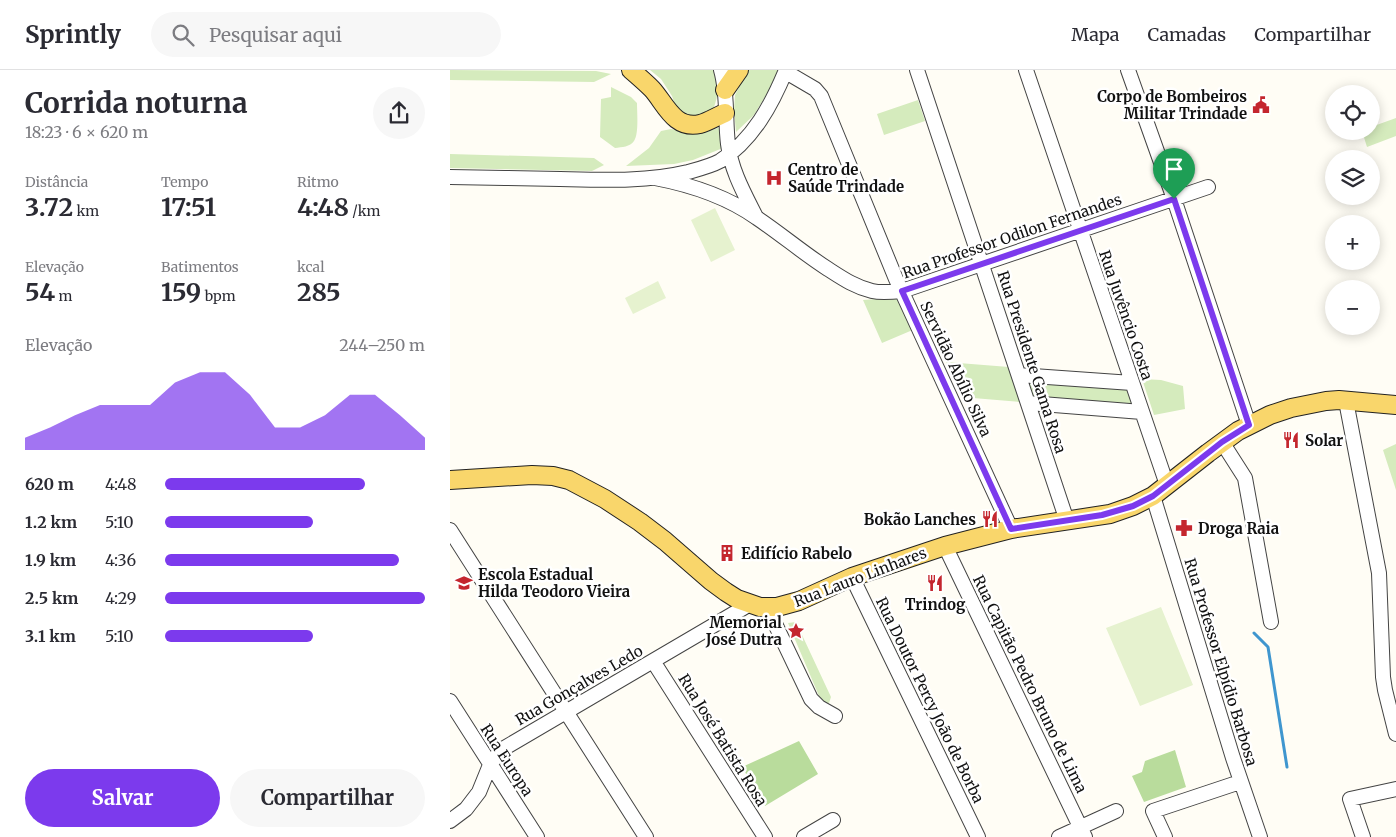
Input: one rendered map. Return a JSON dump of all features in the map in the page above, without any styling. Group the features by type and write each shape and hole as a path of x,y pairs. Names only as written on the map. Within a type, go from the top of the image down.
{"main road":[{"path":"631,70 652,89 665,108 679,120 690,125 700,124 725,113"},
{"path":"725,90 738,70"},
{"name":"Rua Lauro Linhares","path":"759,605 777,607 799,601 852,577 945,546 1011,529 1110,514 1133,506 1153,496 1222,442 1249,425 1291,408 1326,401 1396,405"},
{"path":"450,480 537,475 569,480 626,512 665,541 711,581 738,599 759,605"}],"street":[{"name":"Rua Professor Odilon Fernandes","path":"721,70 725,90 729,154 733,170 756,217"},
{"name":"Rua Presidente Gama Rosa","path":"917,70 1067,521"},
{"name":"Rua Juvêncio Costa","path":"1026,70 1167,485"},
{"path":"1128,70 1174,199 1249,425"},
{"path":"450,177 606,180 655,178 700,169 718,162 740,146 761,119 786,71"},
{"name":"Servidão Abílio Silva","path":"786,71 815,89 821,96 902,291 1011,529"},
{"name":"Rua Professor Odilon Fernandes","path":"655,178 683,183 718,196 756,217 806,255 843,279 874,291 902,291 1208,187"},
{"path":"1019,375 1132,383"},
{"path":"1346,401 1379,573 1383,676 1396,734"},
{"path":"1029,403 1142,412"},
{"path":"1222,442 1245,478 1271,622"},
{"name":"Rua Professor Elpídio Barbosa","path":"1153,496 1240,782 1260,837"},
{"path":"450,530 646,837"},
{"name":"Rua Capitão Pedro Bruno de Lima","path":"945,546 1083,832"},
{"name":"Rua Doutor Percy João de Borba","path":"852,577 978,837"},
{"path":"759,605 811,699 819,708 835,716"},
{"name":"Rua Gonçalves Ledo","path":"450,821 466,809 479,792 490,765 502,750 653,661 759,605"},
{"name":"Rua José Batista Rosa","path":"653,661 765,837"},
{"name":"Rua Europa","path":"450,701 537,837"},
{"path":"1164,837 1152,811 1240,782"},
{"path":"1363,837 1350,799 1396,789"},
{"path":"1059,837 1083,832 1116,811"},
{"path":"804,837 833,820"}],"green space":[{"path":"450,70 596,71 611,74 594,82 450,80"},
{"path":"650,70 715,70 718,90 713,110 695,119 682,114 676,108 672,96 661,79"},
{"path":"748,70 778,70 771,87 754,115 736,132 735,95"},
{"path":"611,87 631,97 637,103 636,138 626,146 615,148 600,137 601,99 611,97"},
{"path":"918,100 925,121 884,135 877,114"},
{"path":"1396,118 1396,136 1367,147 1365,140 1380,140 1380,124"},
{"path":"720,127 723,148 693,160 674,164 626,166 649,148 661,131 671,129 696,133 707,132"},
{"path":"450,154 594,158 604,165 592,171 450,168"},
{"path":"715,208 735,250 711,262 691,220"},
{"path":"658,281 666,298 633,314 625,298"},
{"path":"903,297 915,329 882,343 863,300"},
{"path":"946,362 1009,367 1020,402 961,397"},
{"path":"1026,378 1128,387 1136,409 1033,400"},
{"path":"1142,379 1161,380 1183,386 1185,409 1154,415"},
{"path":"1396,444 1396,490 1383,450"},
{"path":"1161,607 1193,685 1140,706 1106,628"},
{"path":"796,622 831,697 829,703 822,703 788,623"},
{"path":"799,741 818,774 765,806 742,767"},
{"path":"1175,750 1186,787 1144,802 1132,776 1142,772 1145,761"}],"waterway":[{"path":"1254,633 1268,647 1287,767"}],"place":[{"name":"Corpo de Bombeiros Militar Trindade","path":"1261,105"},
{"name":"Centro de Saúde Trindade","path":"774,178"},
{"name":"Solar","path":"1291,440"},
{"name":"Bokão Lanches","path":"990,519"},
{"name":"Droga Raia","path":"1184,528"},
{"name":"Edifício Rabelo","path":"727,553"},
{"name":"Escola Estadual Hilda Teodoro Vieira","path":"464,583"},
{"name":"Trindog","path":"935,583"},
{"name":"Memorial José Dutra","path":"796,631"}],"route":[{"path":"1174,199 1249,425 1222,442 1153,496 1133,506 1110,514 1011,529 902,291 1174,199"}]}
